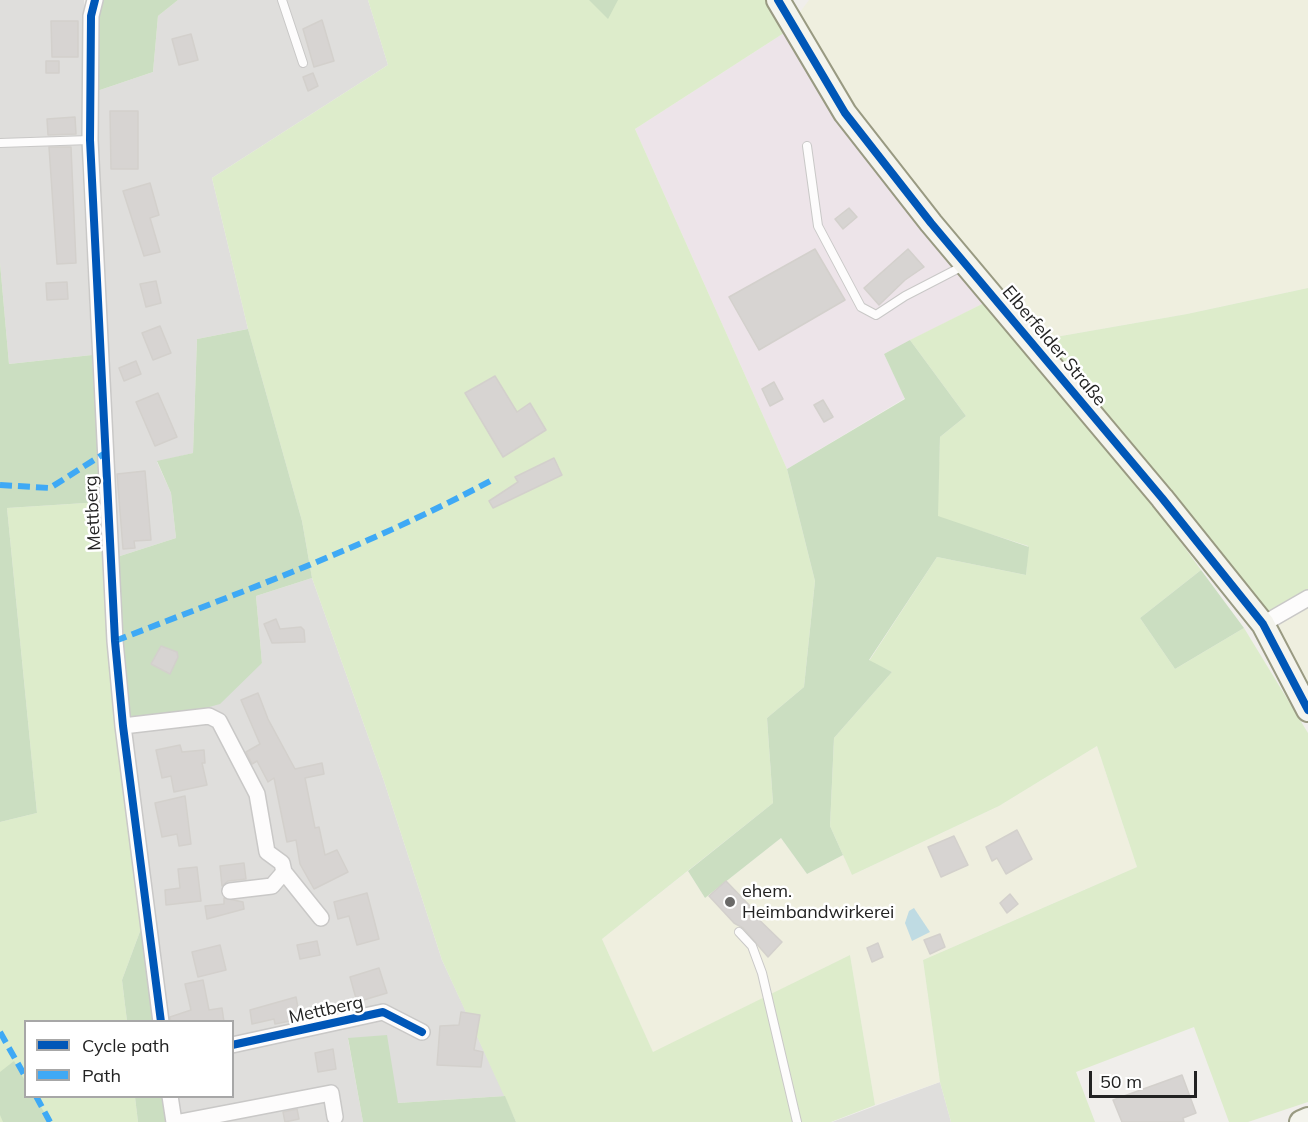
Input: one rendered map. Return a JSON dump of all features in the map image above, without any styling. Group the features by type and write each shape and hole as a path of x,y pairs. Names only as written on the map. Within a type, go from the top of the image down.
{"main road":[{"name":"Elberfelder Straße","path":"778,0 845,113 966,264 1177,516 1263,624 1308,710"},
{"path":"1301,1122 1308,1119"}],"street":[{"name":"Mettberg","path":"95,0 91,16 90,140 111,576 123,726 161,1020"},
{"path":"1263,624 1308,598"},
{"path":"123,726 209,716 219,721 257,794 267,852 282,863 285,872 321,918"},
{"path":"230,891 272,886 285,872"},
{"name":"Mettberg","path":"234,1045 383,1012 422,1032"},
{"path":"180,1122 331,1093 335,1117"},
{"path":"170,1098 174,1122"}],"lane":[{"path":"282,0 303,63"},
{"path":"0,143 90,140"},
{"path":"807,146 818,226 861,307 876,315 905,296 966,264"},
{"path":"739,932 752,946 762,973 798,1122"}],"shaded area":[{"path":"0,0 84,0 86,25 82,160 92,355 9,364 0,263"},
{"path":"178,0 368,0 388,65 212,178 248,329 197,339 193,453 157,462 171,493 176,538 117,557 98,223 97,91 153,72 158,16"},
{"path":"787,31 986,302 884,354 905,398 787,469 635,129"},
{"path":"312,578 384,781 442,960 505,1096 398,1103 348,1039 363,1122 181,1122 177,1098 234,1098 234,1020 168,1020 130,729 262,663 256,596"},
{"path":"940,1082 951,1122 832,1122"}],"green space":[{"path":"99,0 178,0 158,16 153,72 97,91 97,9"},
{"path":"368,0 773,0 787,31 635,129 787,469 815,581 804,687 767,718 773,803 602,939 653,1052 850,955 875,1105 831,1122 516,1122 442,960 384,781 312,578 302,521 248,329 212,178 388,65"},
{"path":"589,0 618,0 608,19"},
{"path":"809,0 1308,0 1308,288 1187,314 1044,339 858,117 797,16"},
{"path":"0,263 9,364 92,355 101,502 7,508 37,813 0,822"},
{"path":"1308,288 1308,593 1270,613 1044,339 1187,314"},
{"path":"986,302 1145,493 1201,570 1140,618 1175,669 1244,628 1308,733 1308,1102 1248,1122 1229,1122 1194,1027 1076,1072 1095,1122 951,1122 940,1082 923,960 1137,867 1097,746 999,806 852,875 830,826 834,738 892,672 869,661 937,557 1026,575 1028,546 937,517 940,437 966,416 910,340"},
{"path":"248,329 302,521 312,578 256,596 262,663 220,704 130,729 117,557 176,538 171,493 157,461 193,453 197,339"},
{"path":"910,340 966,416 940,437 938,516 1029,547 1026,575 937,557 869,660 892,672 834,738 830,826 843,855 807,874 781,838 705,898 688,871 773,803 767,718 804,687 815,581 787,469 905,399 884,354"},
{"path":"101,502 109,641 142,926 122,980 127,1020 24,1020 24,1098 135,1098 138,1122 0,1122 0,822 37,813 7,508"},
{"path":"1201,570 1244,628 1175,669 1140,618"},
{"path":"1308,605 1308,683 1291,650 1273,624"},
{"path":"1097,746 1137,867 923,960 940,1082 875,1105 850,955 653,1053 602,939 688,871 705,898 781,838 807,874 843,855 852,875 999,806"},
{"path":"142,926 154,1020 127,1020 122,980"},
{"path":"387,1035 398,1103 505,1096 516,1122 363,1122 348,1038"},
{"path":"14,1061 24,1079 24,1098 36,1098 50,1122 3,1122 0,1115 0,1072"},
{"path":"135,1098 164,1098 167,1122 138,1122"}],"water":[{"path":"914,908 930,932 912,941 905,923 909,911"}],"building":[{"path":"322,20 334,61 314,67 303,29"},
{"path":"51,21 78,21 78,57 52,57"},
{"path":"191,34 198,60 179,65 172,39"},
{"path":"46,61 59,61 59,73 46,73"},
{"path":"313,73 318,86 308,91 303,77"},
{"path":"110,111 138,111 138,169 111,169"},
{"path":"75,117 76,134 48,135 47,119"},
{"path":"49,147 71,147 76,263 57,264"},
{"path":"150,183 159,215 150,218 160,252 144,256 123,191"},
{"path":"849,208 857,217 843,229 835,219"},
{"path":"815,249 845,300 759,350 729,297"},
{"path":"908,249 924,267 905,280 879,305 864,288"},
{"path":"156,281 161,303 146,307 140,284"},
{"path":"67,282 68,299 47,300 46,283"},
{"path":"160,326 171,353 153,360 142,333"},
{"path":"136,361 141,374 124,381 119,368"},
{"path":"495,376 517,412 530,403 546,430 503,457 465,393"},
{"path":"774,382 783,399 770,406 762,389"},
{"path":"158,393 177,437 155,446 136,402"},
{"path":"823,400 833,417 824,422 814,405"},
{"path":"554,458 562,475 493,508 489,501 518,482 515,477"},
{"path":"145,471 151,540 134,541 135,548 123,549 117,474"},
{"path":"276,619 280,629 301,627 304,630 305,642 272,643 264,624"},
{"path":"161,646 177,652 178,657 170,674 151,664"},
{"path":"258,693 268,719 295,769 322,763 324,774 305,778 315,828 319,827 325,855 337,850 348,872 314,889 300,864 296,840 287,842 274,778 268,782 257,761 252,764 246,752 260,744 241,700"},
{"path":"180,745 182,752 204,750 205,763 202,763 207,785 174,792 171,776 162,778 156,750"},
{"path":"185,796 191,844 179,846 177,834 162,837 155,803"},
{"path":"1017,830 1032,859 1006,874 997,858 992,861 986,847"},
{"path":"954,836 968,865 941,877 928,847"},
{"path":"244,863 246,879 228,881 222,886 220,866"},
{"path":"197,867 201,901 166,905 165,890 180,888 178,869"},
{"path":"726,881 751,907 748,909 782,942 768,957 743,928 734,923 709,896"},
{"path":"367,893 379,939 357,945 349,916 338,919 334,902"},
{"path":"1010,894 1018,904 1007,913 1000,903"},
{"path":"224,898 243,902 244,909 207,919 205,906 224,904"},
{"path":"940,934 945,947 930,954 924,940"},
{"path":"317,941 320,955 300,959 297,945"},
{"path":"878,943 883,957 872,962 867,948"},
{"path":"220,945 226,970 198,977 192,952"},
{"path":"379,968 387,993 357,1002 350,977"},
{"path":"203,980 209,1010 222,1008 224,1020 171,1020 170,1017 191,1010 185,984"},
{"path":"296,997 300,1019 275,1024 274,1019 252,1024 250,1010"},
{"path":"461,1012 480,1015 474,1050 483,1052 481,1067 437,1065 440,1026 459,1025"},
{"path":"333,1049 336,1069 318,1072 315,1053"},
{"path":"1182,1075 1196,1113 1183,1118 1184,1122 1122,1122 1113,1100"},
{"path":"297,1109 299,1119 285,1122 283,1112"}],"marked path":[{"path":"0,485 50,488 105,453"},
{"path":"115,641 354,546 447,504 492,480"},
{"path":"0,1032 24,1074"},
{"path":"37,1098 50,1122"}],"cycle path":[{"path":"95,0 91,16 90,140 115,641 123,726 161,1020"},
{"path":"778,0 845,113 931,223 1162,498 1263,624 1308,710"},
{"path":"234,1045 383,1012 422,1032"}],"place":[{"name":"ehem. Heimbandwirkerei","path":"730,902"}]}
